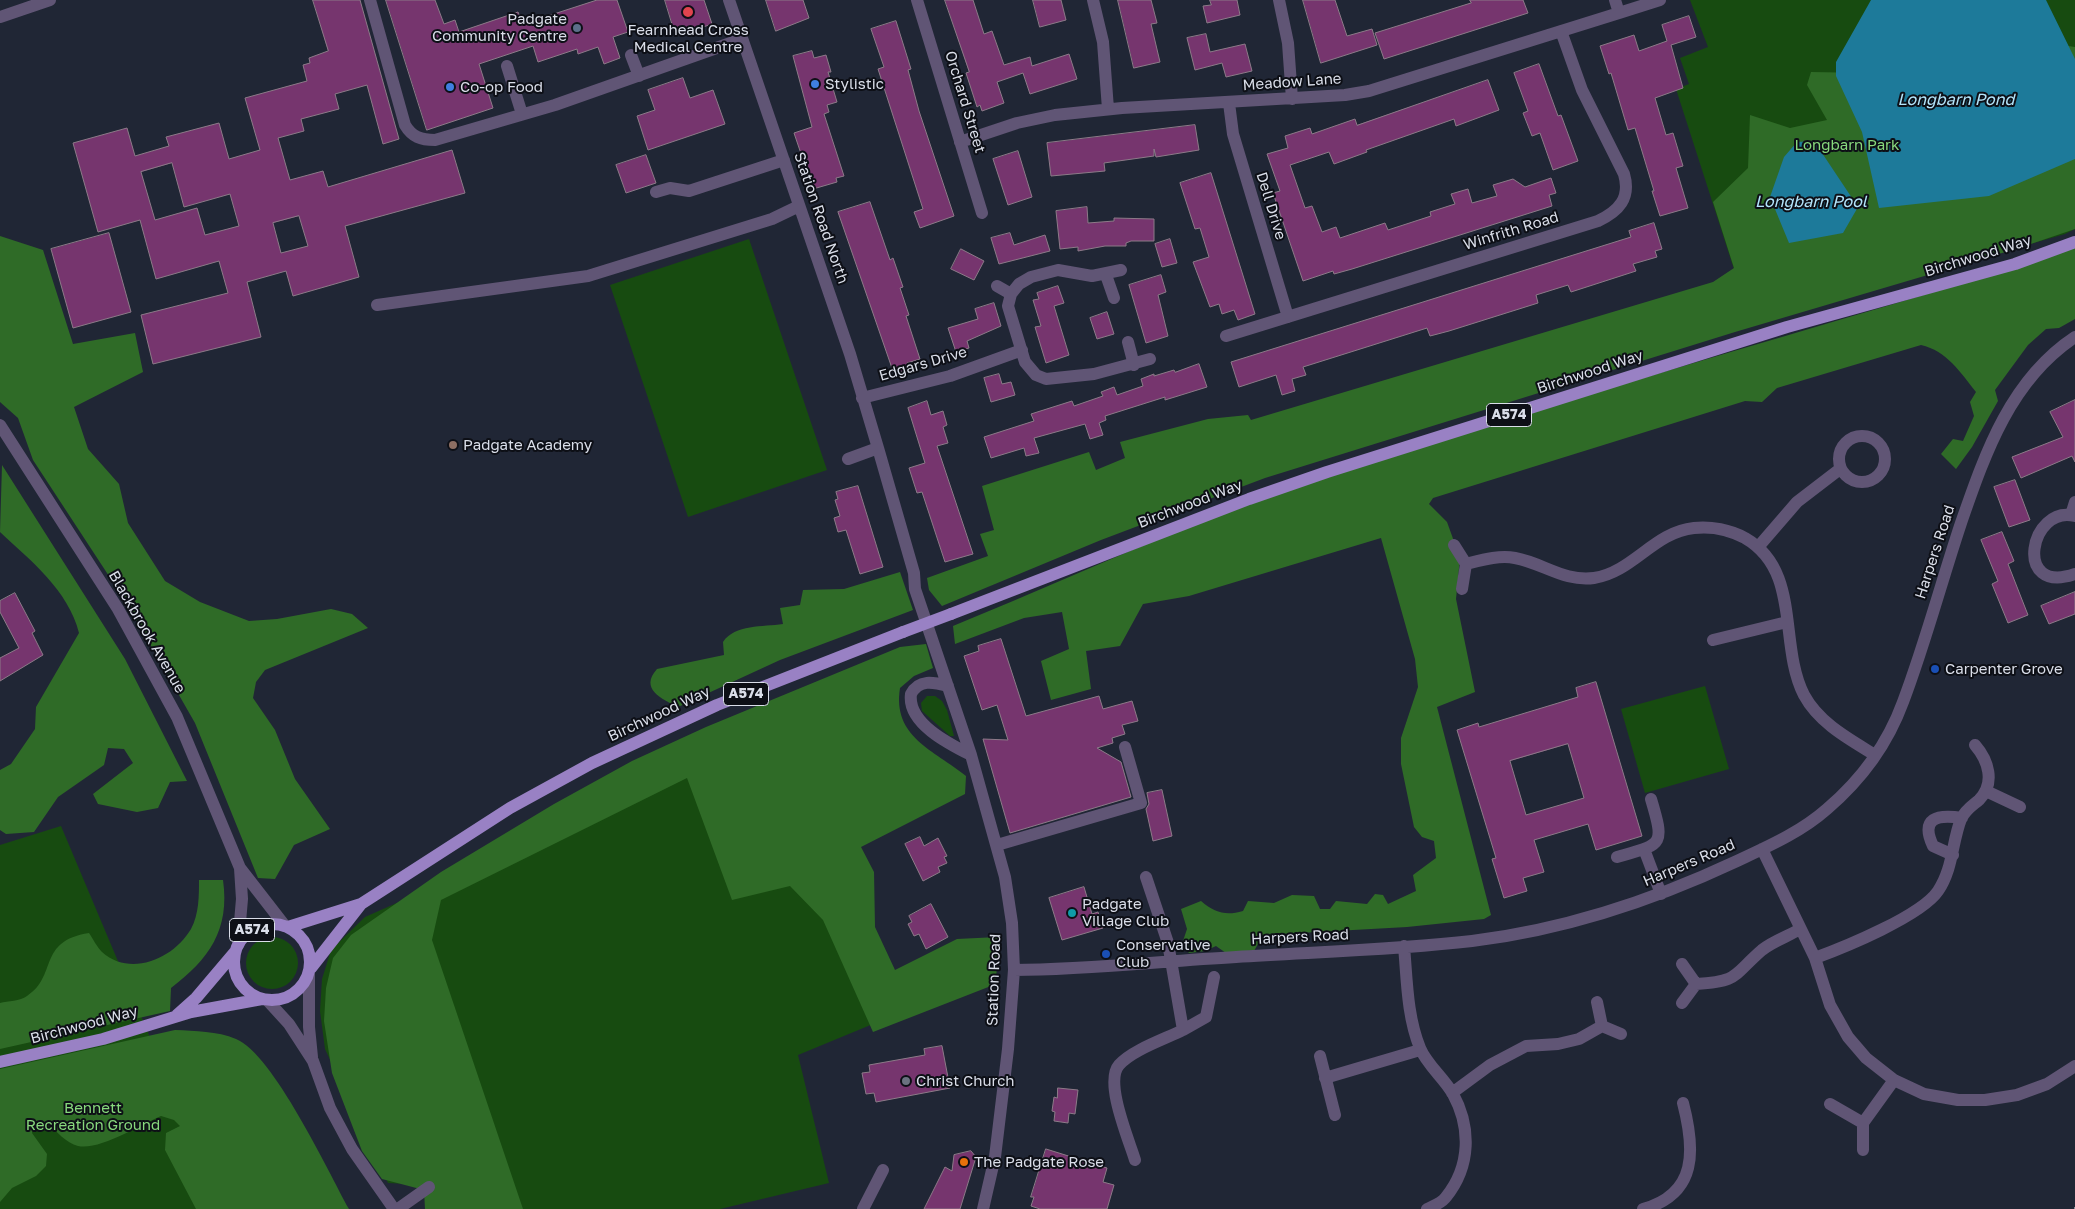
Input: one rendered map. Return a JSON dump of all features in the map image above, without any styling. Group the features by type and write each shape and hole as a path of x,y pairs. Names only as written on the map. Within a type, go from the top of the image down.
{"main road":[{"name":"Birchwood Way","path":"286,926 361,904 510,808 592,762 717,705 1250,499 1328,472 1786,327 2015,264 2075,242"},
{"name":"Birchwood Way","path":"310,971 361,904"},
{"name":"A574","path":"263,925 286,926 298,934 306,944 310,956 310,971 303,986 293,995 281,1000 265,1000 251,994 242,986 236,976 234,964 237,948 253,929 263,925"},
{"name":"Birchwood Way","path":"176,1016 196,998 237,948"},
{"name":"Birchwood Way","path":"0,1062 103,1039 176,1016 265,1000"}],"street":[{"path":"0,18 50,0"},
{"path":"370,0 405,125 409,132 417,138 435,140 555,105 742,39"},
{"name":"Station Road North","path":"729,0 850,354 914,573 915,589 936,655"},
{"name":"Orchard Street","path":"918,0 982,213"},
{"path":"1093,0 1103,42 1108,109"},
{"path":"1279,0 1288,43 1292,99"},
{"path":"1615,0 1620,13"},
{"name":"Meadow Lane","path":"960,142 1036,119 1108,109 1292,99 1368,91 1660,0"},
{"name":"Winfrith Road","path":"1226,336 1598,221 1620,207 1626,188 1624,174 1582,90 1561,31"},
{"path":"631,55 639,76"},
{"path":"507,66 522,114"},
{"name":"Dell Drive","path":"1230,103 1233,134 1288,317"},
{"path":"656,192 670,188 689,191 784,160"},
{"path":"377,305 588,276 772,219 799,206"},
{"path":"1121,270 1106,275 1092,276 1066,270 1049,271 1024,280 1011,294 1008,306 1022,350 1028,367 1041,378 1094,374 1134,365 1150,359"},
{"path":"1106,275 1114,298"},
{"path":"997,286 1011,294"},
{"name":"Harpers Road","path":"1014,970 1404,946 1472,941 1520,933 1611,910 1661,894 1762,850 1801,828 1828,808 1858,779 1876,755 1892,728 1903,703 1970,498 1994,434 2021,390 2034,373 2075,337"},
{"path":"1128,342 1134,365"},
{"name":"Edgars Drive","path":"862,398 950,376 1022,350"},
{"name":"Blackbrook Avenue","path":"0,425 118,609 177,717 240,868 286,926"},
{"path":"848,459 878,448"},
{"path":"1759,546 1797,502 1840,469"},
{"path":"2075,502 2073,516 2057,517 2044,527 2035,542 2034,553 2037,566 2046,576 2061,578 2075,574"},
{"path":"1466,564 1493,558 1513,558 1530,562 1559,575 1592,578 1607,576 1622,569 1674,531 1713,528 1736,534 1759,546 1775,569 1783,590 1787,622 1799,678 1812,707 1824,720 1876,755"},
{"path":"1454,545 1466,564 1462,589"},
{"path":"1713,640 1787,622"},
{"name":"Station Road","path":"936,655 971,755 997,845 1012,923 1014,970 1008,1050 996,1150 983,1209"},
{"path":"948,686 932,682 919,685 911,694 911,707 918,719 950,745 971,755"},
{"path":"1816,958 1848,946 1924,905 1938,891 1953,855 1962,818 1967,809 1986,791 1989,780 1987,765 1975,745"},
{"path":"997,845 1141,803 1125,746"},
{"path":"1986,791 2020,807"},
{"path":"1617,857 1644,850 1654,844 1660,830 1650,799"},
{"path":"1953,855 1933,846 1928,837 1928,828 1932,820 1939,816 1962,818"},
{"path":"1644,850 1661,894"},
{"path":"1762,850 1816,958 1830,1005 1848,1037 1866,1058 1894,1080 1924,1094 1958,1100 1985,1100 2018,1095 2039,1087 2075,1066"},
{"name":"Blackbrook Avenue","path":"237,948 242,899 240,868"},
{"path":"1146,877 1168,943 1183,1030"},
{"path":"1682,1003 1696,984 1722,982 1739,975 1763,949 1800,929"},
{"path":"1404,946 1408,1002 1420,1050 1452,1092 1464,1117 1467,1139 1463,1166 1448,1204 1427,1209"},
{"path":"1682,964 1696,984"},
{"path":"310,971 308,1027 313,1061 330,1108 352,1149 394,1209"},
{"path":"1134,1160 1128,1134 1119,1119 1114,1080 1116,1068 1128,1057 1183,1030 1206,1016 1214,977"},
{"path":"265,1000 289,1024 313,1061"},
{"path":"1597,1002 1602,1026"},
{"path":"1452,1092 1490,1065 1526,1046 1558,1044 1579,1039 1602,1026"},
{"path":"1602,1026 1621,1034"},
{"path":"1325,1078 1420,1050"},
{"path":"1320,1056 1335,1115"},
{"path":"1863,1150 1863,1124 1894,1080"},
{"path":"1643,1209 1659,1204 1673,1194 1688,1172 1691,1135 1683,1103"},
{"path":"1830,1104 1863,1124"},
{"path":"863,1209 883,1170"},
{"path":"398,1209 429,1187"}],"green space":[{"name":"Longbarn Park","path":"1690,0 2075,0 2075,229 2065,234 1754,323 1741,291 1676,89 1689,84 1680,58 1708,47"},
{"path":"2042,42 2075,47 2075,229 2019,248 1735,332 1265,478 1101,540 942,606 929,590 927,578 988,556 980,534 994,530 982,486 1089,452 1096,470 1125,458 1120,442 1208,419 1248,415 1251,420 1713,282 1734,268 1713,202 1748,168 1750,115 1790,128 1827,120 1807,85 1811,72 1869,73"},
{"path":"0,236 43,250 73,344 135,333 143,372 74,407 88,449 119,484 128,523 165,581 200,602 249,621 277,619 331,609 352,614 368,628 265,670 256,682 253,698 275,730 295,779 330,829 294,845 275,879 258,878 195,723 124,599 33,460 18,418 0,402"},
{"path":"749,239 827,470 688,517 610,285"},
{"path":"2075,247 2075,319 2059,328 2046,329 2028,345 1995,390 1998,401 1972,447 1956,469 1941,454 1953,439 1963,441 1974,416 1970,402 1976,392 1946,357 1921,345 1777,388 1762,402 1745,401 1433,498 1429,504 1447,522 1460,558 1456,599 1475,692 1437,707 1491,915 1484,919 1407,927 1263,935 1254,951 1226,953 1216,946 1205,951 1189,953 1182,944 1187,929 1181,909 1201,901 1216,911 1226,913 1243,911 1248,901 1274,903 1292,895 1314,896 1320,909 1330,909 1336,901 1367,904 1375,894 1383,895 1388,904 1416,891 1413,875 1436,858 1434,841 1422,837 1414,827 1401,764 1401,738 1418,687 1415,659 1381,538 1189,596 1143,604 1120,646 1086,651 1091,689 1051,700 1041,661 1069,649 1062,612 1024,618 955,644 953,626 1232,510 1376,461 1531,412 1930,293"},
{"path":"2,465 125,659 187,781 170,782 158,808 137,812 98,804 93,794 133,763 124,749 108,748 104,765 58,797 34,832 6,834 0,830 0,770 11,764 35,729 36,707 79,633 66,603 47,577 0,532"},
{"path":"900,572 913,610 780,660 678,707 660,697 652,688 650,682 657,669 724,655 723,642 735,632 750,627 783,624 780,608 800,605 803,590 844,589"},
{"path":"926,644 933,668 914,676 900,688 899,705 902,719 918,741 966,776 965,794 861,847 874,872 875,927 895,970 957,939 998,937 996,984 873,1032 823,920 790,886 732,900 687,778 441,900 432,940 523,1209 425,1209 424,1190 382,1179 362,1151 332,1073 324,1021 326,988 333,958 351,935 441,872 554,804 632,761 706,727 900,647"},
{"path":"1705,686 1729,769 1645,793 1621,709"},
{"path":"927,696 935,696 942,701 947,710 954,736 950,736 922,711 921,703"},
{"path":"693,772 810,848 873,1024 798,1055 829,1183 720,1209 432,1209 426,1185 388,1183 325,1049 320,1011 322,979 331,950 365,917"},
{"name":"Bennett Recreation Ground","path":"61,826 155,1049 342,1209 0,1209 0,845"},
{"path":"199,880 223,880 223,914 220,928 206,954 196,966 171,988 170,1011 0,1049 0,1003 24,998 36,988 55,951 62,943 73,937 89,933 102,952 113,960 138,964 163,956 183,939 194,923 199,899"},
{"path":"267,937 277,937 287,941 294,948 298,963 294,978 287,985 277,989 267,989 257,985 250,978 246,968 246,958 250,948 257,941"},
{"path":"175,1030 221,1034 236,1039 251,1049 282,1089 298,1115 349,1209 196,1209 165,1150 166,1133 180,1126 174,1120 161,1116 108,1141 87,1146 78,1146 69,1142 48,1123 35,1122 32,1133 47,1154 46,1166 36,1176 12,1188 0,1202 0,1069"}],"water":[{"name":"Longbarn Pond","path":"1871,0 2046,0 2075,59 2075,159 1989,196 1879,208 1862,132 1836,76 1836,62"},
{"name":"Longbarn Pool","path":"1814,141 1858,207 1843,233 1789,243 1770,197 1784,157 1797,142"}],"building":[{"path":"313,0 360,0 399,139 383,144 367,85 335,94 339,109 301,119 304,131 278,138 290,180 323,171 328,187 452,150 465,193 345,226 359,277 293,296 286,271 247,282 261,337 153,364 141,315 228,293 219,261 156,279 140,220 98,232 73,143 127,128 135,156 169,146 166,137 219,123 229,159 260,150 245,98 307,81 303,65 310,63 309,58 328,51","holes":["172,163 184,207 230,194 239,226 205,235 197,208 155,220 141,172","299,216 308,246 281,253 273,223"]},
{"path":"386,0 435,0 444,24 455,20 459,32 518,12 523,24 597,0 617,0 628,32 613,37 620,58 604,64 598,47 578,54 577,49 538,62 533,46 479,64 493,108 427,130"},
{"name":"Fearnhead Cross Medical Centre","path":"665,0 704,0 712,24 676,36"},
{"path":"766,0 803,0 809,18 776,31"},
{"path":"945,0 973,0 984,34 992,31 1004,65 1030,57 1032,66 1069,54 1077,79 1030,94 1023,73 997,82 1004,103 982,111 980,105 977,107 966,73 969,72"},
{"path":"1033,0 1061,0 1066,20 1040,27"},
{"path":"1118,0 1151,0 1157,23 1151,24 1160,62 1134,68"},
{"path":"1210,0 1237,0 1240,15 1207,23 1203,6 1211,5"},
{"path":"1303,0 1335,0 1347,36 1372,29 1377,45 1321,63"},
{"path":"1470,0 1523,0 1528,13 1384,59 1375,33 1471,3"},
{"path":"1689,16 1696,37 1671,45 1683,88 1655,98 1666,135 1673,133 1683,166 1676,168 1688,208 1660,216 1635,128 1628,130 1611,73 1609,74 1600,46 1634,35 1639,51 1667,41 1662,25"},
{"path":"896,21 911,69 908,70 919,111 954,216 920,228 914,212 923,209 878,69 884,67 871,29"},
{"path":"1206,34 1210,52 1245,44 1252,71 1226,77 1222,63 1195,70 1187,38"},
{"path":"812,51 814,58 826,55 831,72 828,72 837,102 827,105 829,112 824,114 844,176 836,178 837,182 813,189 794,133 812,127 793,56"},
{"path":"1539,64 1558,116 1561,115 1578,161 1553,170 1540,133 1532,136 1523,113 1528,111 1514,73"},
{"path":"683,78 690,98 713,90 725,124 648,150 637,116 655,110 648,90"},
{"path":"1488,80 1499,110 1456,126 1454,119 1366,150 1367,152 1334,164 1329,152 1290,165 1305,208 1312,206 1322,232 1336,227 1340,238 1385,223 1388,230 1431,216 1430,212 1455,204 1451,194 1468,189 1472,203 1497,196 1493,185 1513,179 1525,187 1551,178 1556,193 1549,195 1552,206 1352,269 1334,274 1333,271 1303,281 1273,193 1280,191 1267,154 1288,148 1285,136 1310,128 1312,134 1355,119 1357,125"},
{"path":"1195,125 1199,150 1156,157 1154,149 1154,156 1104,163 1105,171 1051,176 1047,143"},
{"path":"1018,151 1032,197 1008,205 993,159"},
{"path":"646,155 656,183 626,193 616,165"},
{"path":"1211,173 1255,314 1238,320 1234,310 1222,314 1219,304 1210,307 1193,262 1209,257 1200,228 1195,229 1180,183"},
{"path":"870,202 890,260 893,258 903,287 900,288 909,315 906,316 920,359 907,363 909,369 894,374 838,212"},
{"path":"1087,207 1088,223 1114,221 1114,218 1154,219 1154,241 1131,241 1126,243 1126,246 1105,246 1078,251 1078,247 1060,249 1056,211"},
{"path":"1654,223 1662,249 1655,251 1657,257 1633,264 1636,271 1571,292 1568,285 1536,295 1538,303 1449,331 1430,336 1427,328 1303,367 1306,375 1292,379 1295,391 1282,395 1276,375 1239,387 1231,362 1631,237 1629,231"},
{"path":"109,233 131,312 73,328 51,249"},
{"path":"1010,233 1014,245 1045,235 1050,251 999,264 991,238"},
{"path":"1170,239 1177,263 1162,267 1155,244"},
{"path":"961,249 984,261 974,280 951,269"},
{"path":"1161,275 1166,292 1158,295 1168,336 1146,343 1129,285"},
{"path":"1058,286 1064,303 1054,306 1069,355 1046,363 1035,327 1041,326 1033,300 1039,299 1037,293"},
{"path":"994,303 1001,326 967,341 969,348 956,352 948,328 978,319 975,309"},
{"path":"1107,312 1114,334 1097,339 1090,318"},
{"path":"1199,364 1207,387 1165,400 1165,397 1105,416 1106,420 1099,423 1103,435 1090,439 1085,424 1034,438 1039,453 1026,456 1024,448 991,458 984,437 1034,421 1031,414 1072,401 1074,406 1103,396 1101,392 1114,387 1117,395 1143,386 1141,379 1154,374 1154,376 1174,370 1175,372"},
{"path":"999,374 1002,384 1011,382 1015,395 991,402 984,378"},
{"path":"2075,400 2075,462 2072,456 2021,478 2012,457 2063,437 2050,412"},
{"path":"927,401 931,415 943,411 947,425 943,427 948,443 937,446 973,554 945,562 922,492 917,493 909,468 925,463 908,408"},
{"path":"2015,480 2030,520 2009,527 1994,487"},
{"path":"858,486 883,567 860,574 846,530 838,532 834,518 840,516 835,500 838,499 836,492"},
{"path":"2002,532 2014,561 2008,564 2028,615 2008,623 1992,584 1998,581 1981,540"},
{"path":"2075,592 2075,614 2049,624 2041,606"},
{"path":"15,593 35,631 32,633 43,655 0,681 0,658 19,648 0,612 0,601"},
{"path":"1001,639 1026,716 1099,696 1103,709 1132,701 1138,721 1122,725 1125,734 1112,738 1113,743 1097,748 1121,762 1131,797 1010,833 983,739 1008,740 997,705 982,710 964,656 979,651 978,646"},
{"path":"1596,682 1642,836 1596,850 1588,824 1534,840 1544,872 1523,878 1527,891 1504,898 1492,859 1496,858 1457,730 1478,723 1479,727 1578,697 1576,688","holes":["1568,744 1584,798 1526,815 1510,761"]},
{"path":"1162,790 1172,836 1153,841 1146,809 1149,804 1147,793"},
{"path":"920,837 924,846 938,838 947,856 944,857 947,863 938,867 940,872 923,881 905,844"},
{"name":"Padgate Village Club","path":"1084,887 1092,914 1098,912 1103,928 1062,940 1049,898"},
{"path":"931,904 948,937 926,949 919,934 914,936 908,924 912,922 909,916"},
{"name":"Christ Church","path":"942,1046 950,1088 876,1102 874,1093 866,1094 862,1073 870,1072 869,1065 925,1055 924,1049"},
{"path":"1058,1088 1078,1090 1075,1114 1069,1113 1068,1123 1054,1121 1055,1112 1052,1111 1054,1097 1057,1098"},
{"path":"1046,1149 1107,1168 1103,1182 1114,1185 1107,1209 1040,1209 1031,1206 1034,1197 1031,1197"},
{"path":"971,1151 976,1157 960,1209 924,1209 945,1167 952,1171 954,1155"}],"place":[{"name":"Fearnhead Cross Medical Centre","path":"688,12"},
{"name":"Padgate Community Centre","path":"577,28"},
{"name":"Stylistic","path":"815,84"},
{"name":"Co-op Food","path":"450,87"},
{"name":"Padgate Academy","path":"453,445"},
{"name":"Carpenter Grove","path":"1935,669"},
{"name":"Padgate Village Club","path":"1072,913"},
{"name":"Conservative Club","path":"1106,954"},
{"name":"Christ Church","path":"906,1081"},
{"name":"The Padgate Rose","path":"964,1162"}]}
